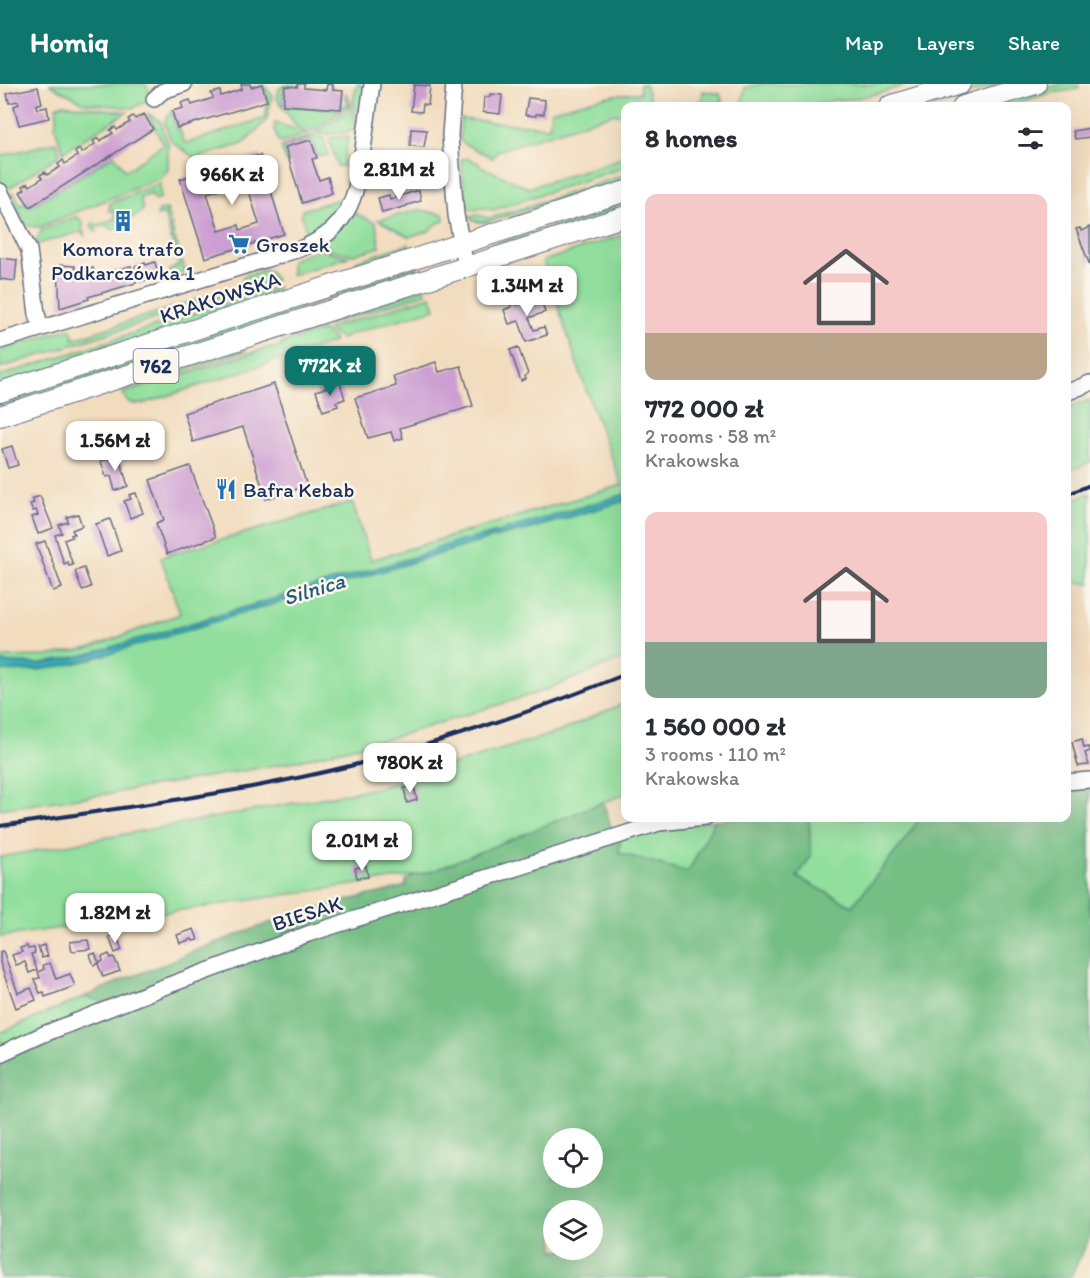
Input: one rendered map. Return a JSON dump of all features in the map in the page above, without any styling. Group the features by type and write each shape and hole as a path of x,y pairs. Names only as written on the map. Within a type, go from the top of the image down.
{"main road":[{"path":"902,102 960,84"},
{"path":"976,102 1036,84"},
{"name":"KRAKOWSKA","path":"0,392 621,193"},
{"name":"762","path":"0,416 621,218"}],"street":[{"path":"154,99 163,91 184,84"},
{"path":"0,341 300,249 328,233 350,207 356,188 372,84"},
{"path":"454,84 450,143 456,210 466,267"},
{"path":"0,191 29,250 37,314 41,328"},
{"path":"1071,391 1090,383"},
{"path":"1071,782 1090,780"},
{"name":"BIESAK","path":"0,1054 44,1034 161,988 308,934 668,822"}],"green space":[{"path":"49,84 146,84 152,99 133,108 85,103"},
{"path":"263,84 272,95 267,120 243,144 195,158 172,142 164,122 171,111 183,141 187,143 265,118 268,101"},
{"path":"288,84 295,84 295,87 284,86 282,105 341,110 342,105 348,105 312,131 297,127 277,98 279,88"},
{"path":"357,84 365,89 361,125 353,101"},
{"path":"640,84 645,84 651,102 621,102 621,115 612,114 497,151 493,158 460,140 461,119 549,127 551,111 607,96 640,93"},
{"path":"758,84 908,84 884,92 828,102 742,102 745,88"},
{"path":"984,84 998,84 950,102 927,102"},
{"path":"1061,84 1078,84 1079,89 1050,93 1020,102 1006,102 1007,99"},
{"path":"703,91 720,94 723,102 699,102"},
{"path":"351,103 358,130 326,135 316,132 347,111"},
{"path":"63,104 127,112 63,152 55,127 56,106"},
{"path":"148,114 160,121 168,143 168,170 161,178 40,227 27,226 10,195 13,192 21,205 26,202 30,207 114,155 126,171 163,144"},
{"path":"275,123 308,133 282,143 278,141"},
{"path":"313,135 324,139 328,155 317,156 311,139 284,147 289,162 286,162 281,147"},
{"path":"347,136 343,166 338,167 329,140"},
{"path":"56,142 60,155 5,191 0,181 0,156"},
{"path":"621,156 621,168 493,210 466,208 461,159 480,164 528,188 616,160"},
{"path":"621,176 621,184 583,192 492,221 480,222 468,217 478,215 493,217"},
{"path":"160,183 160,198 154,200 152,194 140,198 143,210 135,217 126,219 124,214 117,216 121,227 113,230 107,225 96,228 96,232 91,226 93,223 97,225 114,219 115,211 109,211 110,203"},
{"path":"343,198 345,203 329,225 310,238 301,213 303,210"},
{"path":"621,203 621,209 496,249 488,248 491,245 605,210"},
{"path":"166,209 169,223 172,225 170,228 173,230 173,238 178,245 179,258 184,264 182,268 189,270 169,277 170,270 179,265 164,214 157,216 159,211"},
{"path":"419,210 443,214 444,220 429,231 409,237 378,220"},
{"path":"352,212 376,223 380,247 353,255 319,247"},
{"path":"75,217 84,224 82,227 85,236 80,232 34,245 42,230"},
{"path":"621,235 621,482 586,390 543,261"},
{"path":"409,244 410,248 357,265 356,261"},
{"path":"318,249 348,257 291,275 291,260"},
{"path":"416,266 418,269 323,300 276,320 0,409 0,400"},
{"path":"264,270 269,271 276,280 0,368 0,350 68,329 71,330 74,339 243,285 244,276"},
{"path":"277,287 278,291 256,302 0,385 0,376"},
{"path":"424,288 426,293 313,329 331,320"},
{"path":"431,296 435,309 347,335 341,339 327,329"},
{"path":"322,330 333,338 334,342 142,404 130,403 123,393 271,347 272,349 282,346 282,343"},
{"path":"245,350 123,390 127,384 208,357"},
{"path":"1090,400 1090,462 1071,470 1071,407"},
{"path":"621,485 621,660 540,692 391,738 283,764 113,793 0,809 0,657 47,656 90,648 180,614 161,557 352,502 371,560"},
{"path":"1090,493 1090,584 1071,582 1071,500"},
{"path":"621,705 621,796 433,871 406,877 0,937 0,857 381,787 558,732"},
{"path":"1090,785 1090,1237 1070,1278 0,1278 0,1059 111,1003 84,997 125,979 296,913 406,886 406,881 415,875 433,871 603,802 614,835 621,833 619,853 688,872 714,822 809,822 811,856 797,877 852,906 917,822 1071,822 1071,787"},
{"path":"714,822 688,872 619,853 620,838 660,827"},
{"path":"809,822 917,822 852,906 797,877 811,856"},
{"path":"84,997 111,1003 0,1049 0,1033"}],"water":[{"name":"Silnica","path":"621,495 621,502 486,540 85,661 43,669 0,671 0,662 40,664 85,655 420,555 452,543 487,535"}],"building":[{"path":"241,84 250,84 251,87 262,84 267,101 177,128 172,111 183,108 181,103 190,100 192,105 213,98 211,93 220,91 221,96 242,89"},
{"path":"298,84 304,84 304,88 326,90 327,84 333,85 333,90 343,91 341,109 283,105 285,86 297,87"},
{"path":"414,85 430,86 428,105 423,104 422,112 411,111"},
{"path":"38,87 42,103 36,105 37,109 47,107 49,118 19,125 14,106 19,104 18,101 9,103 7,93"},
{"path":"490,94 502,95 500,114 483,112 484,97 490,97"},
{"path":"528,98 545,100 544,114 525,115"},
{"path":"144,114 153,129 30,207 20,192 25,189 23,186 28,183 30,186 42,178 40,175 45,172 47,175 60,167 58,164 63,160 65,164 77,156 75,152 80,149 82,153 95,144 93,141 98,138 100,141 113,133 110,130 115,127 117,130 130,122 128,119 133,116 135,119"},
{"path":"1090,128 1090,137 1075,139 1073,131"},
{"path":"411,129 427,130 424,147 410,146"},
{"path":"311,140 317,158 312,159 319,180 328,177 332,193 302,203 285,147"},
{"path":"260,155 284,234 205,258 180,179","holes":["246,181 259,224 240,230 239,225 219,231 207,193"]},
{"path":"430,157 432,176 415,178 413,159"},
{"path":"419,191 421,201 382,213 378,198 389,195 390,199"},
{"name":"Komora trafo Podkarczówka 1","path":"125,214 128,223 120,226 117,216"},
{"path":"1090,227 1090,266 1076,229 1080,228 1081,231"},
{"path":"0,258 17,260 15,281 0,279"},
{"path":"155,262 159,276 140,282 135,266"},
{"path":"60,265 75,266 75,270 83,271 93,268 96,276 131,266 136,283 60,308 58,270 60,270"},
{"path":"531,297 532,300 540,297 545,312 529,318 534,330 544,327 547,335 526,342 519,321 509,324 504,310 511,307 510,305 527,302 526,299"},
{"path":"518,347 528,374 525,376 526,379 521,381 510,350"},
{"path":"436,362 439,372 461,366 473,406 400,428 403,438 394,441 391,432 368,438 355,398 396,386 393,376"},
{"path":"340,383 345,399 336,402 338,406 323,411 316,391"},
{"path":"274,384 307,486 266,499 243,427 193,442 184,413"},
{"path":"12,446 18,465 8,468 2,449"},
{"path":"119,456 128,486 115,491 111,476 106,477 101,461"},
{"path":"190,466 216,537 167,554 156,523 164,520 150,480"},
{"path":"136,493 143,513 130,518 124,501 131,499 129,495"},
{"path":"40,496 53,528 38,534 32,517 38,515 30,504 34,503 32,499"},
{"path":"78,514 82,526 72,530 74,534 71,535 72,537 64,540 73,565 69,566 68,562 64,564 55,535 62,533 59,525 68,522 67,517"},
{"path":"110,519 121,551 107,556 96,524"},
{"path":"45,541 62,588 53,591 36,544"},
{"path":"84,568 91,587 82,590 75,571"},
{"path":"1082,739 1084,748 1089,747 1090,751 1085,753 1089,765 1078,766 1072,742"},
{"path":"414,786 417,800 407,803 404,788"},
{"path":"366,866 368,877 357,878 355,868"},
{"path":"194,929 198,940 193,941 192,939 180,943 177,935"},
{"path":"116,935 122,950 115,953 109,937"},
{"path":"88,940 90,949 72,951 70,942"},
{"path":"44,945 48,956 42,958 38,947"},
{"path":"27,946 28,949 34,948 35,953 31,954 37,970 29,973 25,962 16,965 12,955 22,952 20,948"},
{"path":"3,951 18,993 31,988 36,1000 16,1008 0,963 0,952"},
{"path":"95,953 99,963 103,961 102,957 109,954 111,958 114,957 120,971 103,977 98,964 94,965 90,955"},
{"path":"50,963 56,979 70,974 75,986 45,997 44,992 40,993 34,979 40,978 38,972 44,969 43,965"}],"railway":[{"path":"1071,493 1090,485"},
{"path":"0,826 222,792 354,765 492,724 621,676"}],"place":[{"name":"Komora trafo Podkarczówka 1","path":"123,221"},
{"name":"Groszek","path":"239,244"},
{"name":"Bafra Kebab","path":"226,489"}]}
